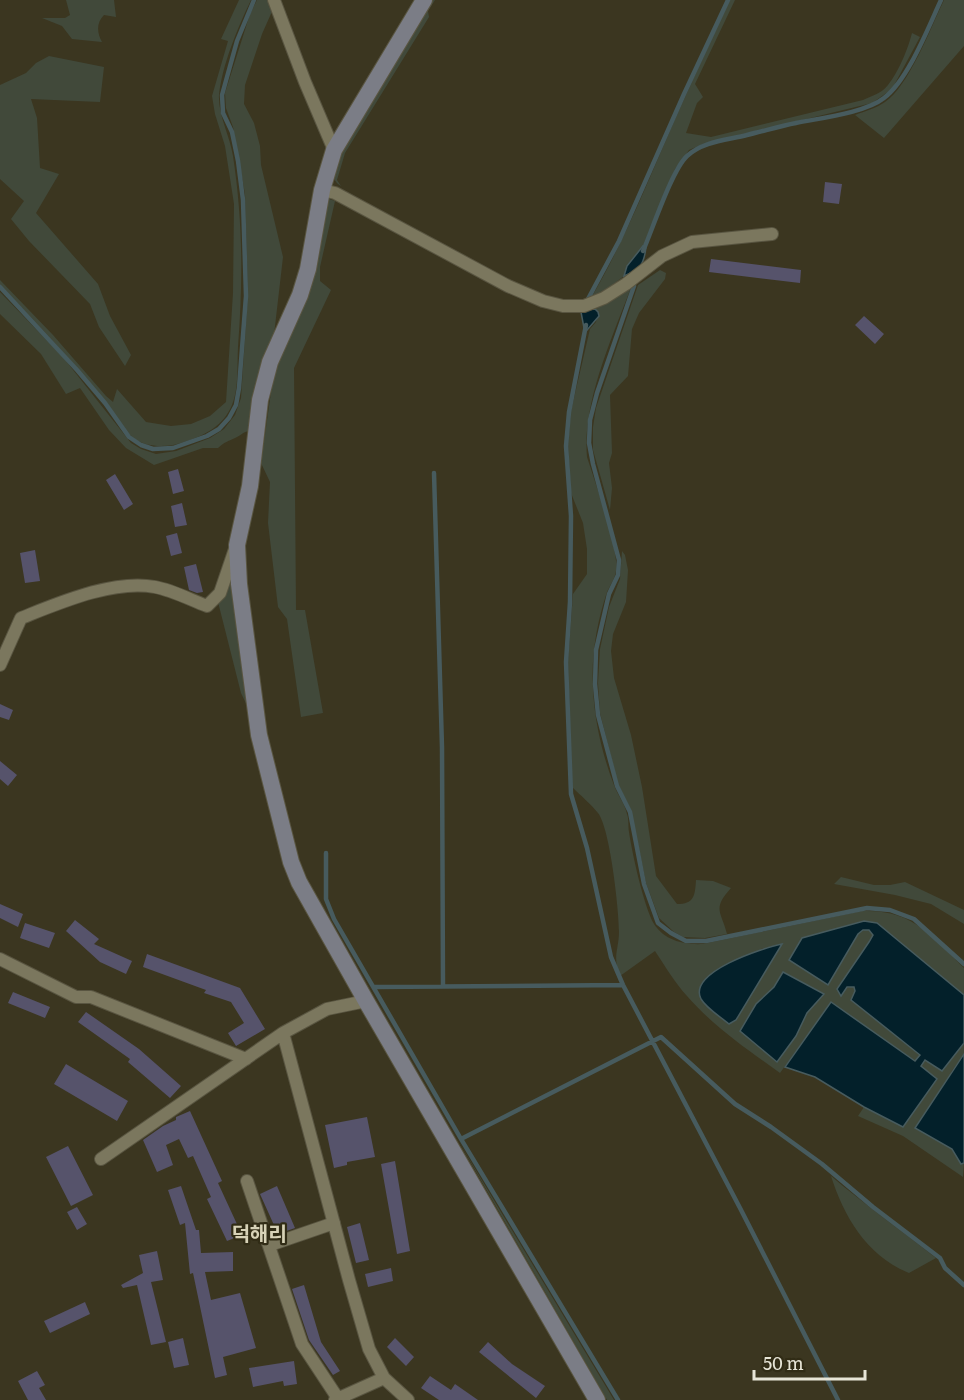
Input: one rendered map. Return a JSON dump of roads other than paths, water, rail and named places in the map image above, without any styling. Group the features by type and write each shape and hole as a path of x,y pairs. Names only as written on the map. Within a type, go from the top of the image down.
{"street":[{"path":"274,0 334,150"},
{"path":"0,665 21,618 59,603 115,587 154,587 207,606 220,593 237,544 250,486 260,400 270,362 300,295 308,269 322,190 334,150 424,0"},
{"path":"322,190 335,193 508,286 543,302 563,306 584,306 604,298 662,256 692,242 772,234"},
{"path":"237,544 239,584 260,735 291,862 366,1000 597,1400"},
{"path":"0,959 76,997 91,997 246,1059"},
{"path":"101,1159 283,1033 327,1009 366,1000"},
{"path":"283,1033 369,1349 384,1378 408,1400"},
{"path":"247,1181 302,1344 337,1399 384,1378"},
{"path":"270,1245 334,1223"}],"water":[{"path":"643,246 646,247 640,266 624,276 627,266"},
{"path":"595,309 599,316 587,330 584,328 581,312"},
{"path":"864,921 877,923 964,995 964,1043 942,1071 925,1060 921,1066 937,1079 903,1127 864,1107 815,1077 785,1067 831,1002 915,1061 920,1055 851,1000 855,991 854,987 847,987 841,996 837,989 873,935 869,930 863,930 858,934 828,985 789,960 802,938"},
{"path":"782,944 736,1020 729,1024 701,999 700,989 705,980 715,971 744,956"},
{"path":"783,972 824,994 807,1013 796,1036 777,1062 740,1031 756,1004 774,987"},
{"path":"964,1054 964,1163 961,1164 952,1149 915,1128"}],"waterway":[{"path":"0,287 77,370 105,403 129,437 141,445 153,449 173,448 207,436 219,429 229,418 236,405 239,388 246,296 243,200 238,161 232,132 223,113 222,95 237,41 254,0"},
{"path":"588,299 619,241 728,0"},
{"path":"643,251 669,186 687,156 700,147 716,142 842,114 876,103 893,90 901,79 924,39 941,0"},
{"path":"634,286 590,420 589,443 593,464 619,560 618,575 609,594 596,650 595,684 598,715 617,786 630,812 644,884 658,923 686,941 706,941 867,908 890,910 914,919 964,964"},
{"path":"586,325 569,412 566,446 571,516 570,602 566,662 571,794 587,848 611,957 623,985 838,1400"},
{"path":"434,473 442,747 443,986"},
{"path":"326,853 326,899 334,919 461,1139 618,1400"},
{"path":"374,987 623,985"},
{"path":"461,1139 661,1037 735,1104 822,1164 873,1207 940,1258 945,1268 964,1285"}],"district":[{"name":"덕해리","path":"259,1234"}]}
